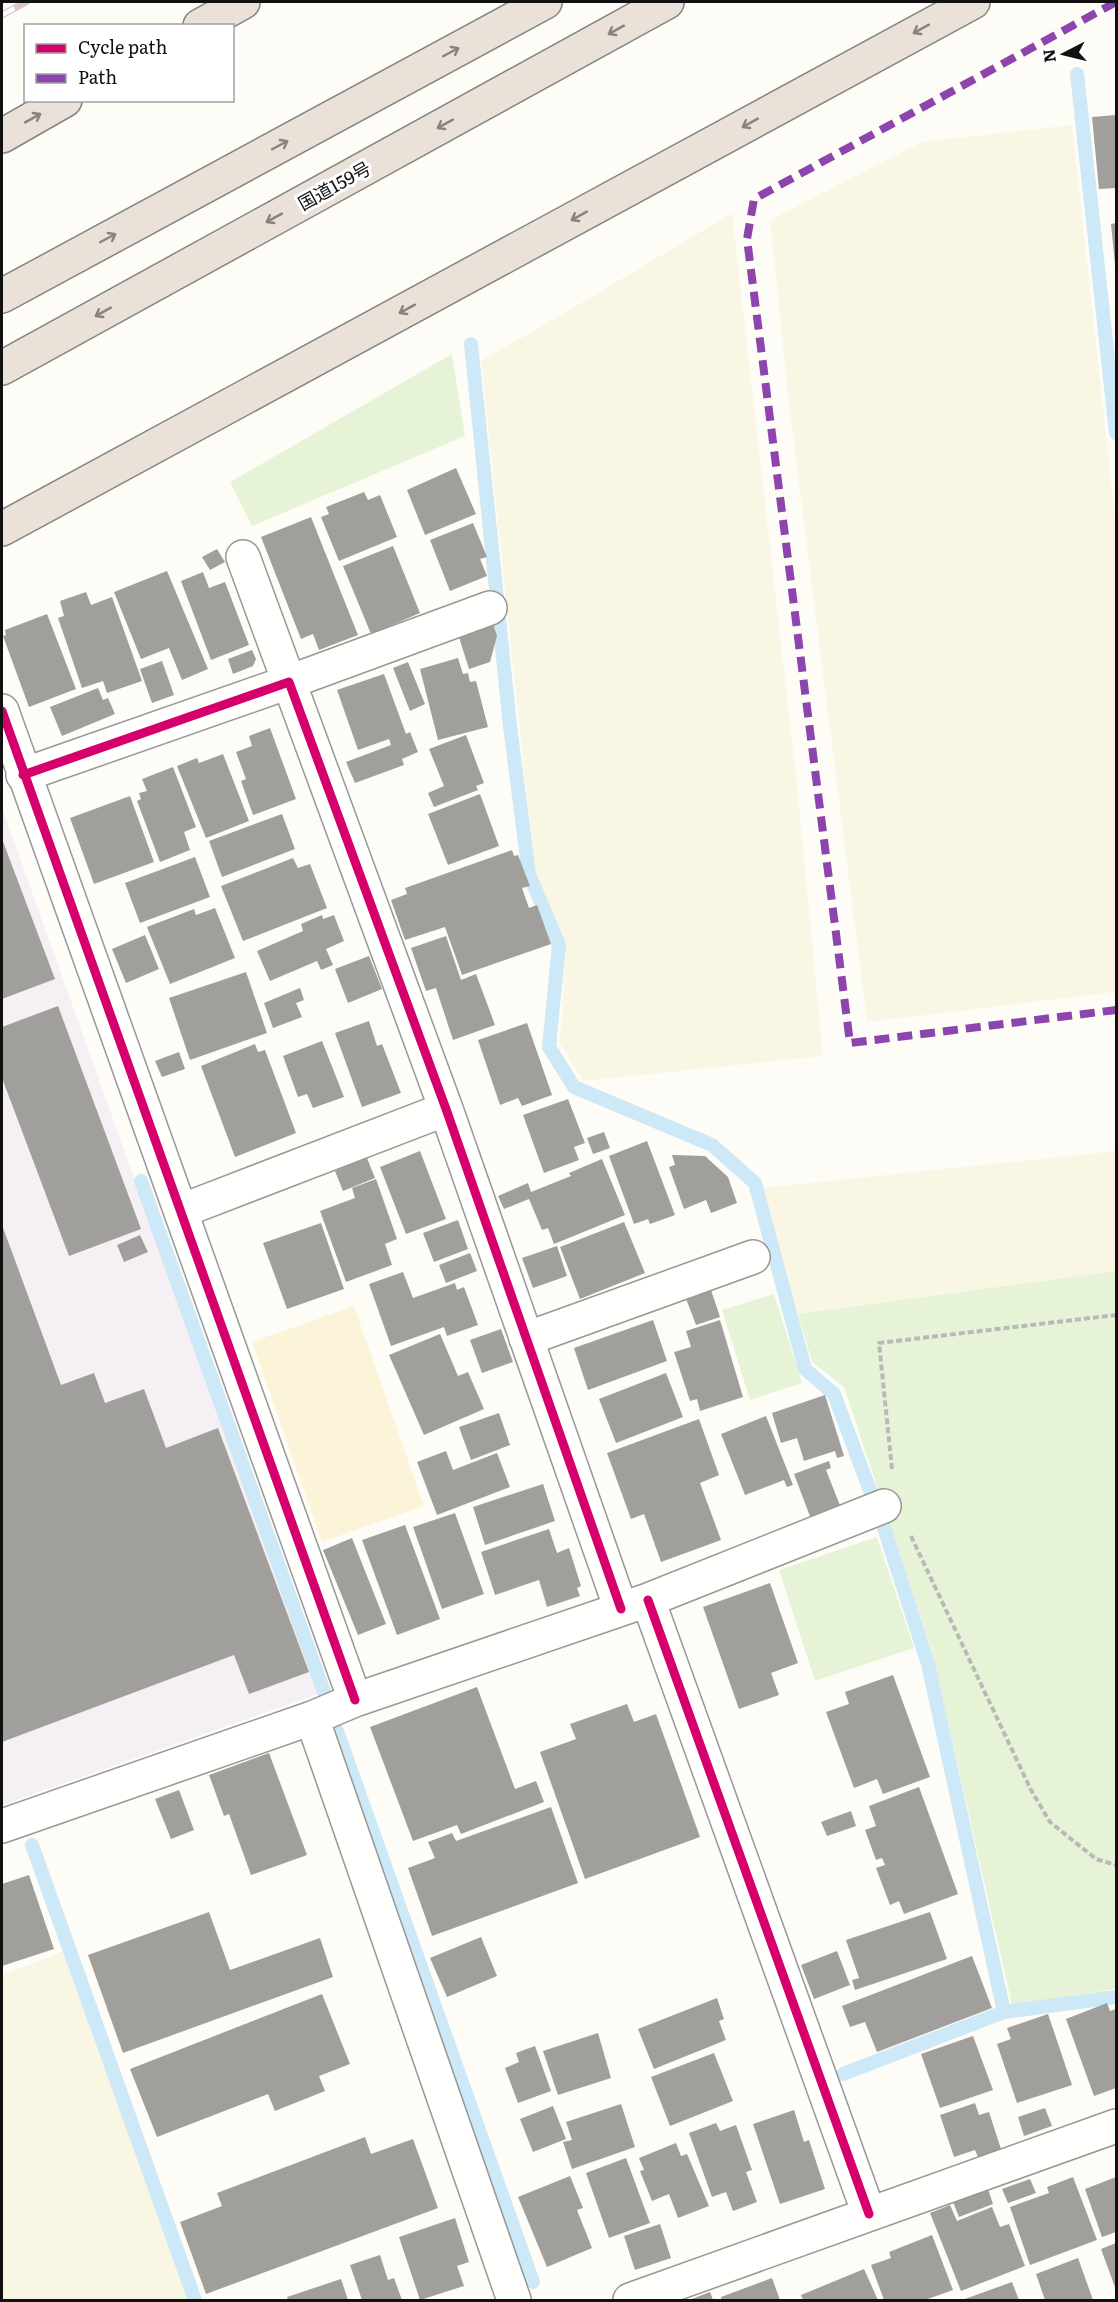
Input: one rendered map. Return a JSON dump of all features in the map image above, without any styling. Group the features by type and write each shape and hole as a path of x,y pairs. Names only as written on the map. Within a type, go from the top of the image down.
{"highway":[{"path":"204,24 243,2"},
{"path":"2,296 545,2"},
{"name":"国道159号","path":"2,368 667,2"},
{"path":"2,529 973,2"},
{"path":"2,136 62,102"}],"street":[{"path":"243,557 446,1109 526,1339 634,1605 869,2214"},
{"path":"23,775 289,682 490,608"},
{"path":"2,711 355,1700"},
{"path":"181,1211 446,1109"},
{"path":"526,1339 753,1257"},
{"path":"2,1826 312,1718 355,1700 634,1605 884,1507"},
{"path":"312,1718 514,2301"},
{"path":"630,2301 1116,2126"}],"path":[{"path":"1116,1315 879,1343 884,1507 1050,1822 1096,1858 1116,1864"}],"shaded area":[{"path":"1072,125 1116,526 1116,992 867,1022 789,404 770,220 922,142"},
{"path":"732,213 797,785 823,1056 583,1081 559,1042 565,947 534,866 481,361"},
{"path":"2,808 318,1694 2,1805"},
{"path":"1116,1151 1116,1271 798,1314 762,1188"},
{"path":"66,1951 189,2300 2,2300 2,1975"}],"green space":[{"path":"452,354 465,436 252,526 230,482"},
{"path":"1116,1271 1116,1989 1012,2005 932,1652 844,1387 812,1362 798,1314"},
{"path":"774,1294 802,1383 750,1400 722,1310"},
{"path":"877,1537 914,1648 815,1681 779,1570"}],"sand":[{"path":"354,1306 424,1506 322,1542 252,1342"}],"building":[{"path":"1116,115 1116,188 1099,189 1092,117"},
{"path":"1116,223 1116,265 1115,265 1111,224"},
{"path":"456,468 476,514 425,535 407,490"},
{"path":"364,492 368,500 380,495 397,537 339,561 321,517 329,514 326,507"},
{"path":"311,517 358,635 319,650 313,634 301,639 261,537"},
{"path":"473,523 487,557 480,559 487,576 450,591 430,540"},
{"path":"393,546 420,613 371,634 343,566"},
{"path":"217,549 225,562 210,570 202,557"},
{"path":"167,571 208,669 182,680 169,648 141,659 114,592"},
{"path":"203,572 209,588 225,582 249,645 211,660 181,581"},
{"path":"86,592 91,605 112,597 142,681 107,693 103,681 82,688 58,618 64,616 60,601"},
{"path":"47,614 76,689 29,707 3,636 6,635 5,630"},
{"path":"492,621 497,636 490,662 469,669 457,631"},
{"path":"252,650 256,659 253,666 233,674 228,659"},
{"path":"458,658 463,674 468,673 470,682 476,681 488,727 438,740 420,669"},
{"path":"162,661 174,695 152,703 140,669"},
{"path":"408,662 425,704 410,711 393,668"},
{"path":"384,674 406,734 410,732 418,752 402,759 404,765 355,783 346,762 391,745 389,739 358,750 337,690"},
{"path":"98,688 103,700 108,698 115,714 62,736 50,707"},
{"path":"270,728 296,799 253,815 241,781 246,779 236,752 252,746 249,736"},
{"path":"466,735 484,783 476,786 478,790 434,807 428,793 444,786 429,749"},
{"path":"223,754 249,821 206,838 177,766 197,758 199,763"},
{"path":"173,767 196,827 184,832 190,850 160,862 137,801 141,799 139,793 147,791 142,779"},
{"path":"480,794 499,846 448,865 428,814"},
{"path":"130,796 154,862 94,884 70,818"},
{"path":"282,814 295,849 222,877 209,841"},
{"path":"2,839 55,979 2,999"},
{"path":"512,850 514,856 518,855 530,886 522,888 529,908 537,905 551,944 462,975 445,927 405,940 391,900 407,894 405,888"},
{"path":"195,857 210,897 140,923 125,883"},
{"path":"293,858 298,868 310,864 327,908 243,941 221,886"},
{"path":"215,908 235,958 170,984 147,927 194,909 196,915"},
{"path":"322,915 323,919 334,915 344,941 326,949 333,965 321,970 317,961 270,981 257,951 303,931 301,924"},
{"path":"145,935 159,969 126,983 112,949"},
{"path":"446,936 461,980 476,974 495,1025 453,1040 436,988 426,991 411,948"},
{"path":"369,956 382,989 348,1003 335,969"},
{"path":"246,972 267,1033 190,1060 169,998"},
{"path":"300,988 304,1000 296,1003 302,1017 273,1028 264,1003"},
{"path":"58,1006 141,1229 69,1256 2,1078 2,1027"},
{"path":"369,1021 377,1046 382,1044 401,1093 362,1107 335,1033"},
{"path":"527,1023 552,1095 522,1106 518,1098 500,1105 478,1040"},
{"path":"322,1041 344,1097 313,1108 307,1094 298,1097 283,1056"},
{"path":"255,1044 258,1052 265,1050 296,1133 235,1157 201,1066"},
{"path":"179,1052 185,1069 162,1077 155,1061"},
{"path":"568,1099 585,1143 574,1147 579,1160 544,1173 523,1115"},
{"path":"604,1132 610,1148 593,1154 587,1138"},
{"path":"647,1141 675,1215 650,1224 648,1219 634,1224 609,1156"},
{"path":"420,1151 446,1219 406,1234 380,1167"},
{"path":"672,1155 705,1156 728,1177 737,1203 711,1213 706,1200 684,1209 669,1167 675,1165"},
{"path":"367,1158 375,1178 343,1191 335,1171"},
{"path":"602,1159 625,1215 554,1244 548,1228 542,1230 529,1199 504,1209 498,1196 528,1183 531,1192 571,1176 569,1173"},
{"path":"376,1179 397,1239 385,1244 392,1265 346,1282 320,1211 355,1198 352,1188"},
{"path":"458,1220 468,1249 434,1262 423,1233"},
{"path":"624,1222 645,1273 580,1299 560,1247"},
{"path":"321,1223 344,1289 287,1309 263,1243"},
{"path":"2,1225 61,1385 94,1373 105,1403 144,1389 166,1448 218,1428 309,1672 249,1694 234,1655 2,1742"},
{"path":"140,1235 148,1252 124,1262 117,1245"},
{"path":"557,1246 567,1276 533,1288 522,1258"},
{"path":"470,1253 477,1271 446,1283 439,1265"},
{"path":"403,1272 413,1298 455,1283 457,1290 464,1287 478,1325 447,1336 444,1327 391,1346 369,1284"},
{"path":"710,1287 720,1317 696,1325 685,1296"},
{"path":"653,1320 667,1361 588,1390 574,1348"},
{"path":"720,1320 743,1397 700,1411 697,1399 690,1401 674,1352 691,1347 686,1331"},
{"path":"501,1329 513,1362 482,1373 470,1340"},
{"path":"440,1334 458,1376 468,1372 484,1409 424,1435 389,1355"},
{"path":"666,1373 683,1417 616,1443 599,1399"},
{"path":"825,1395 844,1456 837,1458 835,1451 804,1461 797,1438 781,1443 772,1413"},
{"path":"499,1413 510,1445 471,1460 459,1427"},
{"path":"766,1416 793,1485 787,1487 784,1480 745,1495 721,1434"},
{"path":"699,1419 719,1475 700,1483 721,1540 661,1562 644,1514 631,1519 607,1453"},
{"path":"446,1451 453,1470 497,1453 510,1487 437,1515 417,1462"},
{"path":"829,1461 831,1468 826,1470 841,1508 811,1519 794,1474"},
{"path":"543,1484 555,1521 485,1545 473,1507"},
{"path":"455,1513 484,1594 442,1609 413,1527"},
{"path":"405,1525 440,1619 397,1635 362,1540"},
{"path":"549,1529 557,1553 569,1548 581,1586 577,1588 580,1596 547,1607 539,1580 495,1595 481,1552"},
{"path":"352,1538 386,1624 358,1635 323,1550"},
{"path":"770,1583 798,1663 771,1673 779,1695 739,1709 703,1607"},
{"path":"893,1675 930,1777 883,1794 877,1779 854,1788 826,1712 849,1704 845,1692"},
{"path":"477,1687 515,1789 536,1781 544,1802 461,1834 457,1825 413,1841 370,1727"},
{"path":"627,1704 634,1722 656,1714 700,1837 585,1879 540,1752 576,1739 570,1724"},
{"path":"269,1753 307,1855 251,1875 229,1814 224,1816 209,1775"},
{"path":"919,1787 958,1894 904,1914 899,1901 890,1905 876,1868 885,1865 882,1858 876,1860 865,1830 876,1826 869,1806"},
{"path":"179,1790 194,1830 171,1839 155,1799"},
{"path":"551,1807 578,1883 432,1936 408,1868 435,1858 428,1842 452,1833 456,1841"},
{"path":"851,1811 856,1826 827,1836 821,1822"},
{"path":"29,1875 54,1949 2,1966 2,1884"},
{"path":"209,1912 230,1970 320,1938 333,1977 123,2053 88,1955"},
{"path":"930,1912 947,1959 855,1990 852,1980 859,1978 846,1940"},
{"path":"481,1937 497,1976 447,1997 430,1958"},
{"path":"837,1951 850,1985 814,1999 801,1965"},
{"path":"972,1956 992,2008 877,2052 865,2022 850,2027 842,2006"},
{"path":"322,1994 350,2064 319,2076 325,2091 275,2111 268,2094 157,2137 130,2069"},
{"path":"717,1998 724,2019 719,2021 726,2040 654,2069 638,2029"},
{"path":"1107,2003 1110,2011 1116,2009 1116,2088 1094,2096 1066,2019"},
{"path":"1048,2014 1072,2085 1017,2103 997,2044 1011,2039 1007,2028"},
{"path":"598,2033 611,2078 558,2095 543,2051"},
{"path":"973,2036 993,2090 940,2108 921,2054"},
{"path":"535,2046 551,2091 518,2103 505,2068 519,2062 516,2053"},
{"path":"714,2053 733,2101 670,2126 651,2077"},
{"path":"975,2103 979,2115 989,2112 1001,2149 978,2157 975,2150 954,2157 940,2115"},
{"path":"621,2104 635,2147 572,2169 563,2142 572,2140 566,2122"},
{"path":"553,2106 566,2139 533,2152 520,2119"},
{"path":"1045,2108 1052,2126 1024,2136 1018,2117"},
{"path":"794,2110 804,2142 809,2140 825,2189 780,2204 753,2124"},
{"path":"716,2123 720,2131 736,2125 752,2170 746,2172 757,2202 733,2211 726,2192 712,2197 689,2133"},
{"path":"365,2137 371,2154 413,2139 438,2208 206,2294 180,2222 222,2206 217,2193"},
{"path":"676,2143 681,2156 687,2154 709,2206 678,2218 669,2194 652,2201 640,2171 644,2170 639,2158"},
{"path":"626,2158 650,2223 609,2238 586,2173"},
{"path":"570,2176 583,2208 577,2210 592,2248 547,2267 518,2197"},
{"path":"1073,2177 1097,2240 1030,2265 1010,2207 1049,2193 1047,2187"},
{"path":"1116,2177 1116,2232 1102,2237 1085,2189"},
{"path":"1030,2179 1036,2193 1008,2203 1002,2189"},
{"path":"988,2189 993,2204 959,2217 953,2202"},
{"path":"950,2205 957,2221 992,2207 1000,2227 1009,2224 1025,2266 961,2291 930,2213"},
{"path":"455,2218 469,2262 457,2266 464,2286 420,2300 399,2237"},
{"path":"660,2224 671,2258 635,2270 624,2236"},
{"path":"932,2235 953,2290 925,2300 884,2300 871,2265 891,2258 889,2252"},
{"path":"1116,2243 1116,2290 1101,2249"},
{"path":"380,2255 388,2280 394,2278 402,2300 362,2300 350,2265"},
{"path":"1078,2258 1093,2300 1045,2300 1036,2274"},
{"path":"864,2269 878,2300 803,2300 801,2295"},
{"path":"772,2278 780,2300 722,2300 721,2297"},
{"path":"341,2279 348,2300 288,2300 287,2297"},
{"path":"1012,2282 1019,2300 962,2300"},
{"path":"710,2292 713,2300 689,2300"}],"waterway":[{"path":"1077,74 1116,433"},
{"path":"471,344 510,726 529,874 559,945 549,1047 574,1087 712,1145 755,1183 805,1369 834,1394 884,1528 928,1664 1004,2012 1116,1997"},
{"path":"141,1181 324,1692"},
{"path":"337,1731 533,2282"},
{"path":"32,1845 195,2300"},
{"path":"843,2074 1004,2012"}],"railway":[{"path":"2,15 26,2"}],"marked path":[{"path":"1116,2 754,199 747,239 850,1043 1116,1010"}],"cycle path":[{"path":"23,775 289,682 446,1109 621,1609"},
{"path":"2,711 355,1700"},
{"path":"648,1600 869,2214"}]}
